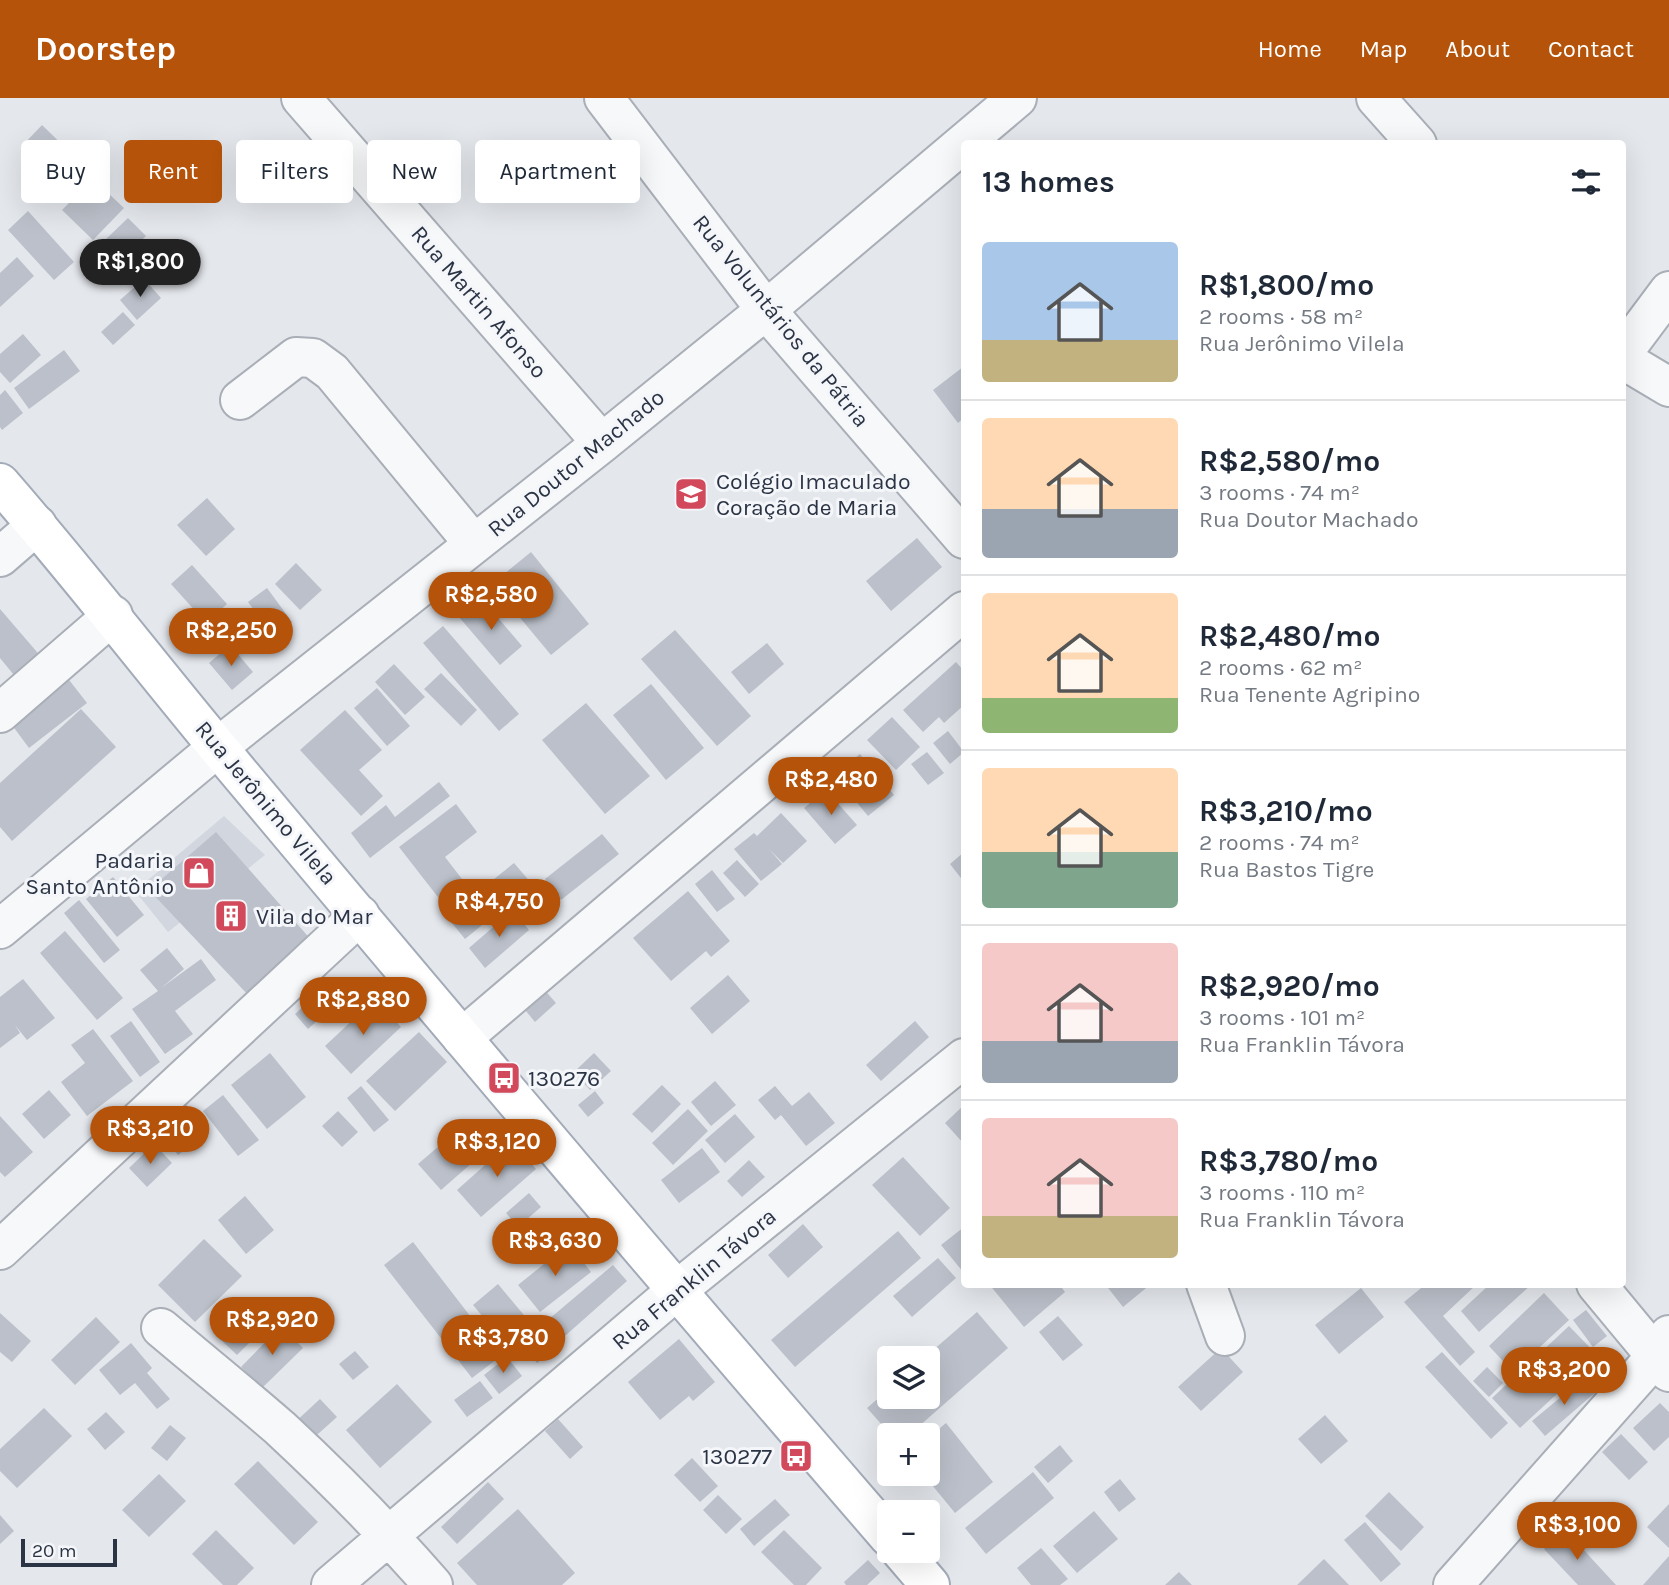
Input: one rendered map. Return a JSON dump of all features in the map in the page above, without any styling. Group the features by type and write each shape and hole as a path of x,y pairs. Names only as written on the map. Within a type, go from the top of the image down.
{"main road":[{"name":"Rua Jerônimo Vilela","path":"0,483 113,615 218,747 462,1038 877,1523"}],"street":[{"name":"Rua Martin Afonso","path":"301,98 601,443"},
{"name":"Rua Doutor Machado","path":"967,140 1017,98"},
{"path":"1376,98 1413,140"},
{"name":"Rua Voluntários da Pátria","path":"620,104 766,310 961,536"},
{"name":"Rua Doutor Machado","path":"0,929 218,747 766,310 961,145"},
{"path":"1626,346 1669,291"},
{"path":"1626,351 1669,387"},
{"path":"240,400 296,357 313,358 332,372 474,544"},
{"path":"0,556 37,525"},
{"path":"462,1038 961,614"},
{"path":"0,713 113,615"},
{"path":"0,1250 360,915"},
{"name":"Rua Franklin Távora","path":"331,1585 676,1291 961,1061"},
{"path":"1208,1288 1226,1336"},
{"path":"1453,1585 1665,1355 1599,1288"},
{"path":"161,1328 278,1427 391,1536 433,1585"}],"shaded area":[{"name":"Padaria Santo Antônio","path":"224,816 265,855 168,932 135,891"}],"building":[{"path":"42,125 57,140 28,140"},
{"path":"110,195 124,208 93,240 62,210 69,203 110,203"},
{"path":"28,211 74,262 54,280 8,230"},
{"path":"128,218 146,236 122,258 105,240"},
{"path":"17,257 34,276 0,307 0,273"},
{"path":"144,279 161,298 137,320 120,300"},
{"path":"123,312 135,325 113,345 101,332"},
{"path":"23,334 41,355 10,383 0,372 0,354"},
{"path":"64,350 80,371 29,409 14,388"},
{"path":"961,369 961,420 958,423 933,390"},
{"path":"5,390 23,413 2,430 0,395"},
{"path":"207,498 235,529 206,556 177,525"},
{"path":"917,538 942,567 891,611 866,581"},
{"path":"531,552 589,624 551,655 492,584"},
{"path":"296,563 322,590 300,610 275,584"},
{"path":"192,565 227,604 206,623 171,584"},
{"path":"267,588 292,622 274,636 248,602"},
{"path":"481,598 522,646 500,665 459,617"},
{"path":"0,609 43,659 18,680 0,658"},
{"path":"443,626 519,714 499,731 423,643"},
{"path":"675,630 751,716 717,746 641,659"},
{"path":"767,643 784,664 749,694 731,672"},
{"path":"230,645 253,672 232,690 209,663"},
{"path":"956,662 961,668 961,708 944,723 939,717 923,732 903,710"},
{"path":"394,664 425,697 405,715 375,682"},
{"path":"441,673 477,710 461,726 424,689"},
{"path":"66,676 87,703 29,748 9,721"},
{"path":"651,684 704,748 666,780 613,715"},
{"path":"377,688 410,726 387,746 354,708"},
{"path":"586,703 650,776 605,814 542,740"},
{"path":"81,709 116,747 12,841 0,827 0,783"},
{"path":"345,710 382,750 359,770 383,796 361,816 300,750"},
{"path":"892,717 920,747 896,770 867,740"},
{"path":"948,731 961,748 961,755 950,764 933,743"},
{"path":"927,752 944,773 928,785 911,764"},
{"path":"860,754 894,795 868,816 834,775"},
{"path":"439,782 450,796 370,858 351,833 386,805 395,817"},
{"path":"826,790 857,825 835,844 804,808"},
{"path":"456,804 477,832 445,857 472,892 448,910 399,847"},
{"path":"781,813 807,841 783,863 769,849 782,864 761,881 734,849 754,833 757,836"},
{"name":"Vila do Mar","path":"216,832 313,942 251,998 149,890"},
{"path":"602,834 619,854 561,900 545,879"},
{"path":"961,855 961,878 950,864"},
{"path":"737,860 759,884 745,897 723,873"},
{"path":"514,863 532,884 465,939 447,917"},
{"path":"712,870 735,899 717,912 695,884"},
{"path":"113,877 144,915 117,937 86,899"},
{"path":"688,891 730,941 711,957 706,951 671,981 633,938"},
{"path":"79,900 120,950 104,963 64,913"},
{"path":"513,910 529,930 485,968 469,948"},
{"path":"65,931 123,998 97,1020 40,953"},
{"path":"167,948 184,969 161,988 201,959 216,980 175,1011 193,1034 165,1054 132,1009 158,991 140,970"},
{"path":"728,975 750,1001 712,1034 690,1008"},
{"path":"23,979 55,1018 27,1040 15,1025 20,1033 0,1048 0,997"},
{"path":"542,987 556,1003 535,1022 521,1005"},
{"path":"315,996 329,1010 308,1029 295,1014"},
{"path":"375,999 401,1027 351,1074 325,1046"},
{"path":"131,1021 160,1062 140,1077 110,1036"},
{"path":"915,1021 929,1037 881,1081 866,1065"},
{"path":"93,1029 133,1081 87,1116 61,1082 85,1063 71,1045"},
{"path":"419,1032 447,1062 395,1111 366,1081"},
{"path":"270,1053 306,1097 267,1129 231,1085"},
{"path":"594,1053 611,1071 590,1090 574,1072"},
{"path":"715,1081 736,1105 711,1126 691,1102"},
{"path":"662,1085 681,1104 652,1133 632,1114"},
{"path":"361,1086 389,1120 374,1132 347,1098"},
{"path":"775,1086 792,1106 809,1092 835,1123 806,1146 781,1115 775,1120 758,1100"},
{"path":"49,1090 71,1115 44,1139 22,1114"},
{"path":"595,1091 604,1103 588,1117 578,1105"},
{"path":"223,1095 259,1140 238,1156 203,1111"},
{"path":"181,1098 208,1133 178,1155 152,1121"},
{"path":"961,1108 961,1141 945,1123"},
{"path":"688,1109 708,1131 673,1165 652,1143"},
{"path":"338,1111 358,1132 342,1147 322,1126"},
{"path":"735,1114 755,1137 725,1163 705,1140"},
{"path":"0,1116 33,1152 5,1177 0,1172"},
{"path":"467,1122 489,1148 441,1190 418,1164"},
{"path":"512,1141 536,1169 481,1217 457,1190"},
{"path":"154,1144 172,1163 147,1187 129,1168"},
{"path":"702,1148 720,1172 679,1203 661,1180"},
{"path":"903,1157 950,1208 920,1236 872,1185"},
{"path":"749,1160 765,1177 742,1197 727,1181"},
{"path":"529,1193 541,1207 518,1227 506,1213"},
{"path":"245,1196 274,1230 246,1254 218,1220"},
{"path":"803,1224 823,1247 788,1278 768,1255"},
{"path":"961,1229 961,1269 941,1245"},
{"path":"898,1231 921,1258 795,1367 771,1340"},
{"path":"204,1239 242,1276 195,1322 158,1285"},
{"path":"413,1242 501,1356 472,1378 384,1265"},
{"path":"569,1244 591,1272 540,1312 518,1285"},
{"path":"938,1258 956,1278 912,1317 893,1296"},
{"path":"613,1265 627,1281 557,1343 542,1325"},
{"path":"498,1284 533,1326 508,1347 473,1305"},
{"path":"992,1288 1062,1288 1065,1292 1024,1327"},
{"path":"1108,1288 1146,1288 1123,1307"},
{"path":"1361,1288 1384,1317 1339,1354 1315,1325"},
{"path":"1421,1288 1473,1288 1443,1316 1475,1352 1460,1366 1404,1302"},
{"path":"1486,1288 1528,1288 1479,1332 1461,1311"},
{"path":"1544,1293 1569,1320 1513,1372 1489,1346"},
{"path":"1586,1310 1607,1336 1593,1347 1573,1320"},
{"path":"246,1312 263,1329 237,1355 220,1339"},
{"path":"977,1312 1008,1348 940,1408 940,1346 938,1346"},
{"path":"0,1313 31,1341 12,1362 0,1352"},
{"path":"1058,1316 1083,1345 1063,1361 1039,1332"},
{"path":"96,1317 120,1342 75,1385 51,1360"},
{"path":"281,1326 303,1348 262,1388 241,1367"},
{"path":"1569,1326 1598,1356 1520,1428 1492,1398"},
{"path":"536,1331 552,1352 537,1363 521,1343"},
{"path":"679,1339 715,1382 693,1401 689,1396 660,1420 628,1382"},
{"path":"131,1343 152,1368 147,1373 170,1399 157,1409 135,1383 120,1395 99,1370"},
{"path":"1221,1348 1243,1372 1201,1411 1178,1387"},
{"path":"355,1351 369,1367 353,1380 339,1364"},
{"path":"1442,1352 1508,1423 1491,1439 1425,1367"},
{"path":"507,1357 522,1376 499,1394 484,1375"},
{"path":"1487,1367 1503,1383 1489,1397 1473,1381"},
{"path":"1585,1377 1597,1391 1545,1436 1532,1421"},
{"path":"480,1381 493,1398 467,1417 454,1400"},
{"path":"397,1384 432,1422 380,1468 346,1430"},
{"path":"320,1399 337,1417 309,1442 292,1425"},
{"path":"877,1399 877,1409 939,1409 923,1423 880,1423 867,1408"},
{"path":"1660,1403 1669,1412 1669,1437 1654,1451 1633,1428"},
{"path":"44,1408 72,1436 17,1488 0,1471 0,1449"},
{"path":"106,1412 125,1432 105,1450 87,1429"},
{"path":"1325,1415 1348,1441 1321,1464 1298,1439"},
{"path":"558,1419 583,1447 570,1459 545,1431"},
{"path":"946,1423 993,1482 955,1513 933,1486 940,1486 940,1428"},
{"path":"170,1425 186,1438 167,1461 151,1448"},
{"path":"1621,1434 1648,1462 1629,1480 1602,1452"},
{"path":"1060,1445 1073,1461 1048,1483 1034,1467"},
{"path":"692,1458 718,1486 700,1502 674,1475"},
{"path":"258,1461 318,1522 294,1545 234,1484"},
{"path":"1033,1472 1054,1498 986,1554 965,1528"},
{"path":"159,1474 186,1501 149,1537 122,1510"},
{"path":"1120,1479 1136,1499 1119,1512 1104,1492"},
{"path":"488,1482 504,1499 457,1544 441,1527"},
{"path":"1389,1492 1424,1527 1401,1551 1365,1516"},
{"path":"718,1495 742,1519 726,1534 703,1510"},
{"path":"775,1499 790,1515 754,1546 740,1529"},
{"path":"1669,1504 1669,1548 1647,1527"},
{"path":"518,1509 575,1573 562,1585 477,1585 457,1563"},
{"path":"1094,1511 1118,1539 1077,1573 1053,1546"},
{"path":"0,1515 14,1531 0,1544"},
{"path":"1365,1522 1401,1564 1381,1582 1344,1540"},
{"path":"1565,1529 1616,1585 1578,1585 1544,1549"},
{"path":"216,1530 254,1568 237,1585 223,1585 192,1554"},
{"path":"784,1530 822,1568 806,1585 794,1585 761,1552"},
{"path":"1041,1548 1068,1579 1060,1585 1031,1585 1017,1568"},
{"path":"1669,1556 1669,1585 1643,1585"},
{"path":"1324,1559 1349,1585 1297,1585"},
{"path":"868,1560 880,1573 867,1585 846,1585 844,1582"},
{"path":"1179,1572 1192,1585 1165,1585"}],"place":[{"name":"Colégio Imaculado Coração de Maria","path":"691,494"},
{"name":"Padaria Santo Antônio","path":"199,873"},
{"name":"Vila do Mar","path":"231,916"},
{"name":"130276","path":"504,1078"},
{"name":"130277","path":"796,1456"}]}
